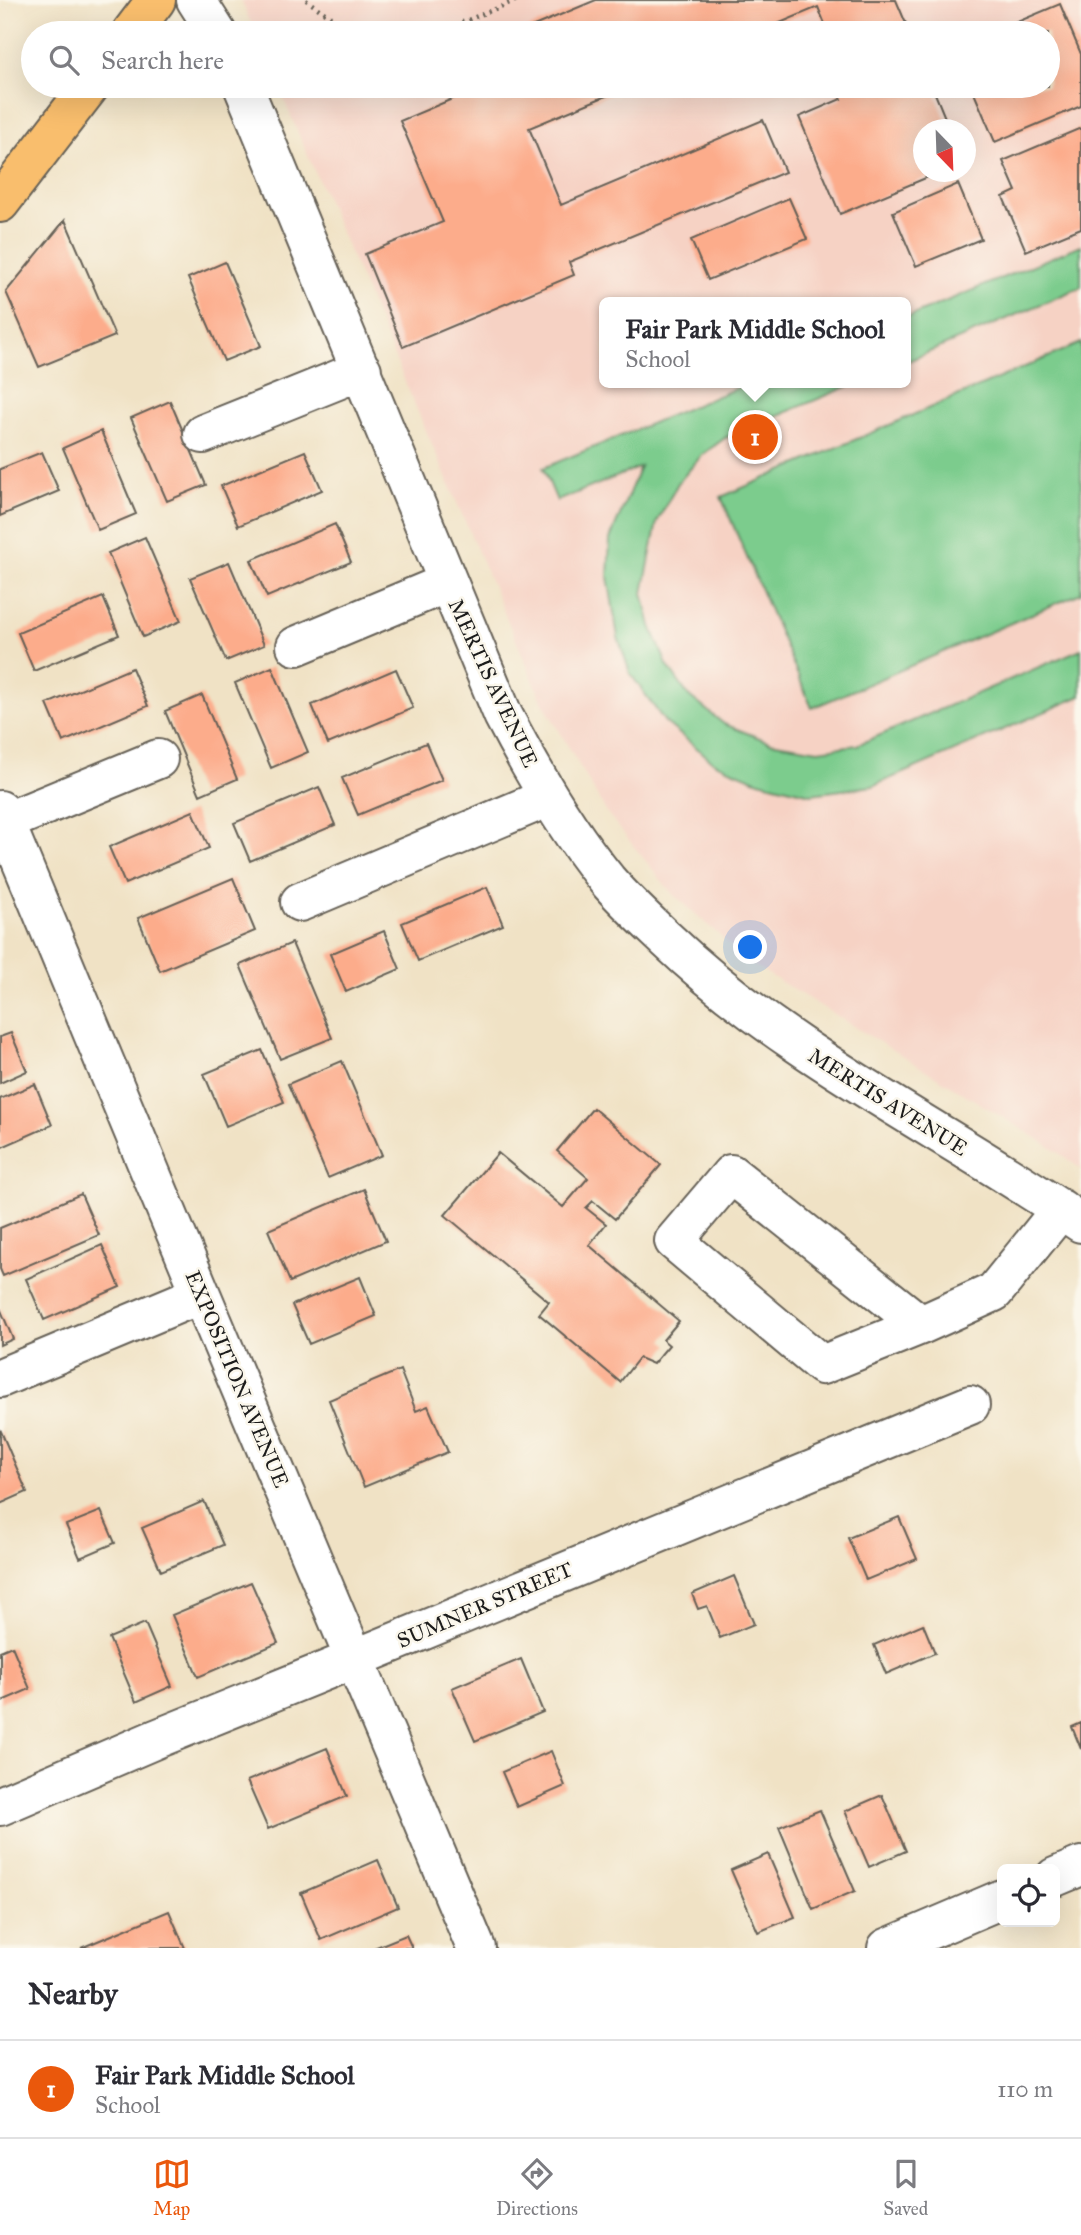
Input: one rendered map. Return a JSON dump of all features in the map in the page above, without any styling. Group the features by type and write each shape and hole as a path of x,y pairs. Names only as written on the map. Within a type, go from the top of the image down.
{"main road":[{"path":"140,21 156,0"},
{"path":"0,203 81,98"}],"street":[{"path":"196,0 209,21"},
{"name":"MERTIS AVENUE","path":"248,98 503,715 528,764 608,880 691,963 789,1040 1071,1216"},
{"path":"203,434 362,370"},
{"path":"296,646 447,583"},
{"path":"3,816 158,760"},
{"path":"300,902 549,797"},
{"name":"EXPOSITION AVENUE","path":"3,816 476,1948"},
{"path":"921,1325 731,1174 674,1241 821,1366 921,1325 995,1292 1071,1216"},
{"path":"0,1378 201,1294"},
{"name":"SUMNER STREET","path":"0,1807 156,1739 970,1405"},
{"path":"1060,1875 1081,1866"},
{"path":"887,1948 997,1901"}],"path":[{"path":"306,0 337,21"},
{"path":"465,21 517,0"}],"shaded area":[{"path":"241,0 1081,0 1081,1169 1048,1145 750,963 670,891 607,813 543,703 283,98 1060,98 1060,21 250,21"}],"green space":[{"path":"1081,245 1081,287 911,360 911,316"},
{"path":"1081,343 1081,593 812,708 721,497"},
{"path":"737,388 844,388 725,438 702,455 678,483 657,522 643,593 651,626 667,665 688,695 724,724 770,742 818,750 857,745 1081,649 1081,696 873,786 811,794 759,781 715,763 665,722 630,673 618,637 608,577 610,539 640,467 557,501 543,468"}],"building":[{"path":"596,0 896,0 905,21 824,21 818,7 785,21 546,21"},
{"path":"1060,4 1081,54 1081,106 995,142 976,98 1060,98 1060,21 1020,21"},
{"path":"455,98 601,98 529,128 561,205 763,120 785,172 569,262 574,275 403,347 365,254 443,222 400,121"},
{"path":"841,98 937,98 946,119 913,119 913,182 916,182 840,214 799,117"},
{"path":"1081,128 1081,228 1026,251 1003,197 1016,191 1003,161"},
{"path":"958,184 981,239 916,266 893,212"},
{"path":"789,198 807,239 708,280 691,240"},
{"path":"65,220 115,336 39,367 6,292"},
{"path":"225,262 261,346 224,361 188,278"},
{"path":"170,401 206,485 167,501 131,418"},
{"path":"101,431 136,514 98,530 63,448"},
{"path":"305,451 322,490 238,526 221,486"},
{"path":"42,452 59,491 0,516 0,469"},
{"path":"335,524 351,562 267,597 251,560"},
{"path":"145,537 181,621 143,637 108,553"},
{"path":"229,562 264,645 226,661 190,578"},
{"path":"103,597 119,635 34,671 18,633"},
{"path":"272,667 308,752 271,768 235,683"},
{"path":"132,668 148,706 63,742 47,704"},
{"path":"396,669 413,708 328,744 312,705"},
{"path":"202,695 237,779 200,795 165,711"},
{"path":"426,743 442,780 358,815 342,778"},
{"path":"319,787 335,825 250,861 234,823"},
{"path":"193,811 209,848 125,884 109,847"},
{"path":"233,878 255,931 160,971 138,918"},
{"path":"487,887 503,925 418,961 402,923"},
{"path":"384,931 400,969 346,992 330,954"},
{"path":"292,943 332,1038 280,1059 240,965"},
{"path":"11,1033 27,1071 0,1083 0,1037"},
{"path":"262,1050 284,1102 226,1126 204,1074"},
{"path":"342,1061 382,1155 328,1178 288,1084"},
{"path":"35,1084 52,1125 0,1148 0,1099"},
{"path":"593,1108 661,1165 615,1219 593,1201 586,1208 606,1224 589,1245 679,1321 663,1340 669,1345 653,1364 639,1358 620,1382 539,1314 549,1302 445,1215 498,1153 563,1207 588,1178 557,1151"},
{"path":"364,1189 386,1241 290,1282 268,1230"},
{"path":"81,1194 99,1235 3,1276 0,1269 0,1228"},
{"path":"102,1245 120,1287 44,1320 26,1279"},
{"path":"360,1277 376,1316 309,1344 292,1305"},
{"path":"0,1308 13,1339 0,1345"},
{"path":"400,1370 416,1411 428,1406 448,1452 364,1487 329,1400"},
{"path":"0,1429 27,1492 0,1504"},
{"path":"204,1501 223,1545 161,1571 142,1528"},
{"path":"101,1511 115,1543 80,1558 66,1525"},
{"path":"899,1517 917,1559 866,1580 848,1538"},
{"path":"734,1576 754,1624 720,1638 707,1606 698,1609 692,1594"},
{"path":"251,1582 278,1643 198,1677 172,1615"},
{"path":"145,1623 172,1686 136,1702 109,1638"},
{"path":"923,1624 935,1653 886,1674 874,1645"},
{"path":"12,1646 30,1689 0,1702 0,1651"},
{"path":"521,1659 543,1712 475,1741 452,1688"},
{"path":"1081,1723 1081,1749 1072,1727"},
{"path":"327,1748 347,1796 268,1829 247,1781"},
{"path":"551,1751 565,1786 517,1807 502,1772"},
{"path":"882,1795 906,1851 869,1867 845,1811"},
{"path":"820,1810 855,1891 813,1909 779,1827"},
{"path":"768,1854 795,1917 758,1932 731,1870"},
{"path":"378,1860 398,1907 321,1940 301,1893"},
{"path":"169,1911 185,1948 81,1948"},
{"path":"406,1935 412,1948 374,1948"}],"place":[{"name":"Fair Park Middle School","path":"755,437"}]}
